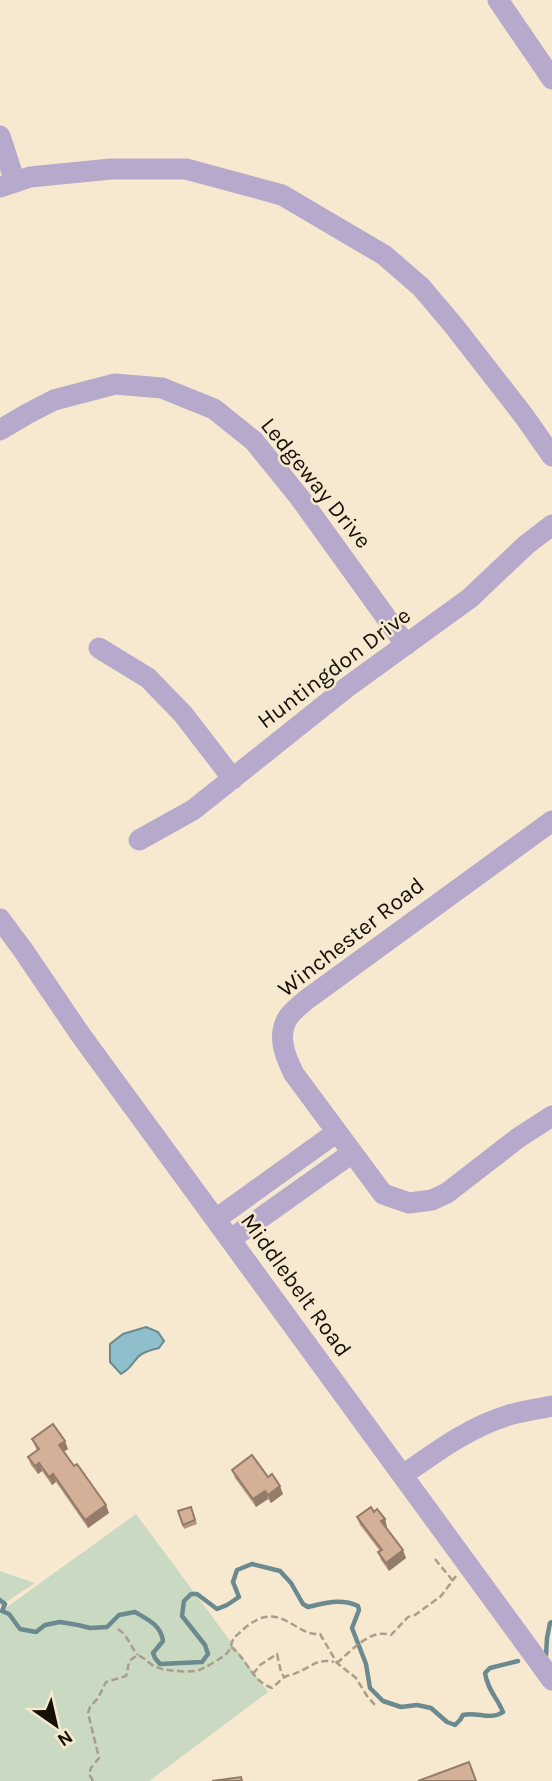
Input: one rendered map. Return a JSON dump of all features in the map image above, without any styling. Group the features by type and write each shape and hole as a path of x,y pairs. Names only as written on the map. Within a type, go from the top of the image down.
{"street":[{"path":"498,0 552,79"},
{"path":"0,136 7,185 30,177 111,169 186,169 282,195 384,255 421,287 454,326 552,456"},
{"name":"Ledgeway Drive","path":"0,430 54,400 115,384 162,388 214,409 254,441 270,460 407,645"},
{"name":"Huntingdon Drive","path":"139,840 193,810 346,688 470,598 526,545 552,525"},
{"path":"99,648 148,678 183,714 233,779"},
{"name":"Winchester Road","path":"552,821 306,1000 288,1017 282,1036 284,1053 294,1074 383,1194 409,1203 432,1200 447,1193 518,1138 552,1116"},
{"name":"Middlebelt Road","path":"0,919 80,1034 552,1680"},
{"path":"216,1219 345,1142"},
{"path":"231,1239 345,1142"},
{"path":"403,1475 456,1438 483,1425 508,1415 552,1406"}],"path":[{"path":"435,1559 453,1581"},
{"path":"337,1663 366,1639 383,1632 391,1635 408,1617 441,1596 461,1568 467,1564"},
{"path":"118,1629 123,1632 132,1650 160,1668 193,1671 200,1670 224,1656 233,1640 248,1625 261,1618 269,1616 289,1621 314,1635 320,1634 337,1663 356,1678 375,1705"},
{"path":"230,1647 265,1686 272,1688 284,1677 298,1673 316,1662 323,1660 337,1663"},
{"path":"253,1674 260,1665 277,1654 284,1677"},
{"path":"87,1781 90,1768 99,1758 89,1719 90,1707 106,1682 126,1676 127,1664 138,1655"},
{"path":"90,1776 93,1781"}],"green space":[{"path":"136,1514 268,1692 149,1781 0,1781 0,1612"},
{"path":"0,1571 35,1583 0,1606"}],"water":[{"path":"146,1327 158,1332 164,1341 159,1348 140,1355 121,1374 110,1362 110,1344 123,1334"}],"building":[{"path":"53,1424 65,1441 59,1445 74,1466 77,1464 106,1505 85,1520 53,1474 49,1477 39,1463 35,1466 28,1457 39,1449 32,1439"},
{"path":"252,1455 268,1477 272,1474 280,1486 268,1495 265,1491 253,1499 232,1470"},
{"path":"191,1507 195,1520 183,1525 178,1511"},
{"path":"371,1507 374,1512 377,1509 385,1519 381,1521 403,1550 386,1563 378,1552 382,1550 357,1517"},
{"path":"469,1762 476,1781 418,1781"},
{"path":"241,1777 242,1781 212,1781"}],"waterway":[{"path":"0,1600 5,1604 2,1611 9,1614 20,1629 36,1632 45,1625 60,1622 90,1628 107,1627 119,1615 135,1612 153,1623 162,1635 163,1641 153,1653 160,1664 202,1662 208,1654 205,1645 182,1616 184,1601 191,1594 197,1594 217,1609 239,1597 233,1582 237,1570 252,1564 280,1571 291,1583 303,1604 308,1607 339,1602 358,1606 352,1628 366,1664 370,1688 383,1701 401,1707 417,1705 431,1708 447,1722 455,1725 463,1715 493,1716 503,1712 488,1685 485,1673 490,1668 518,1661"},
{"path":"546,1655 552,1622"}]}
